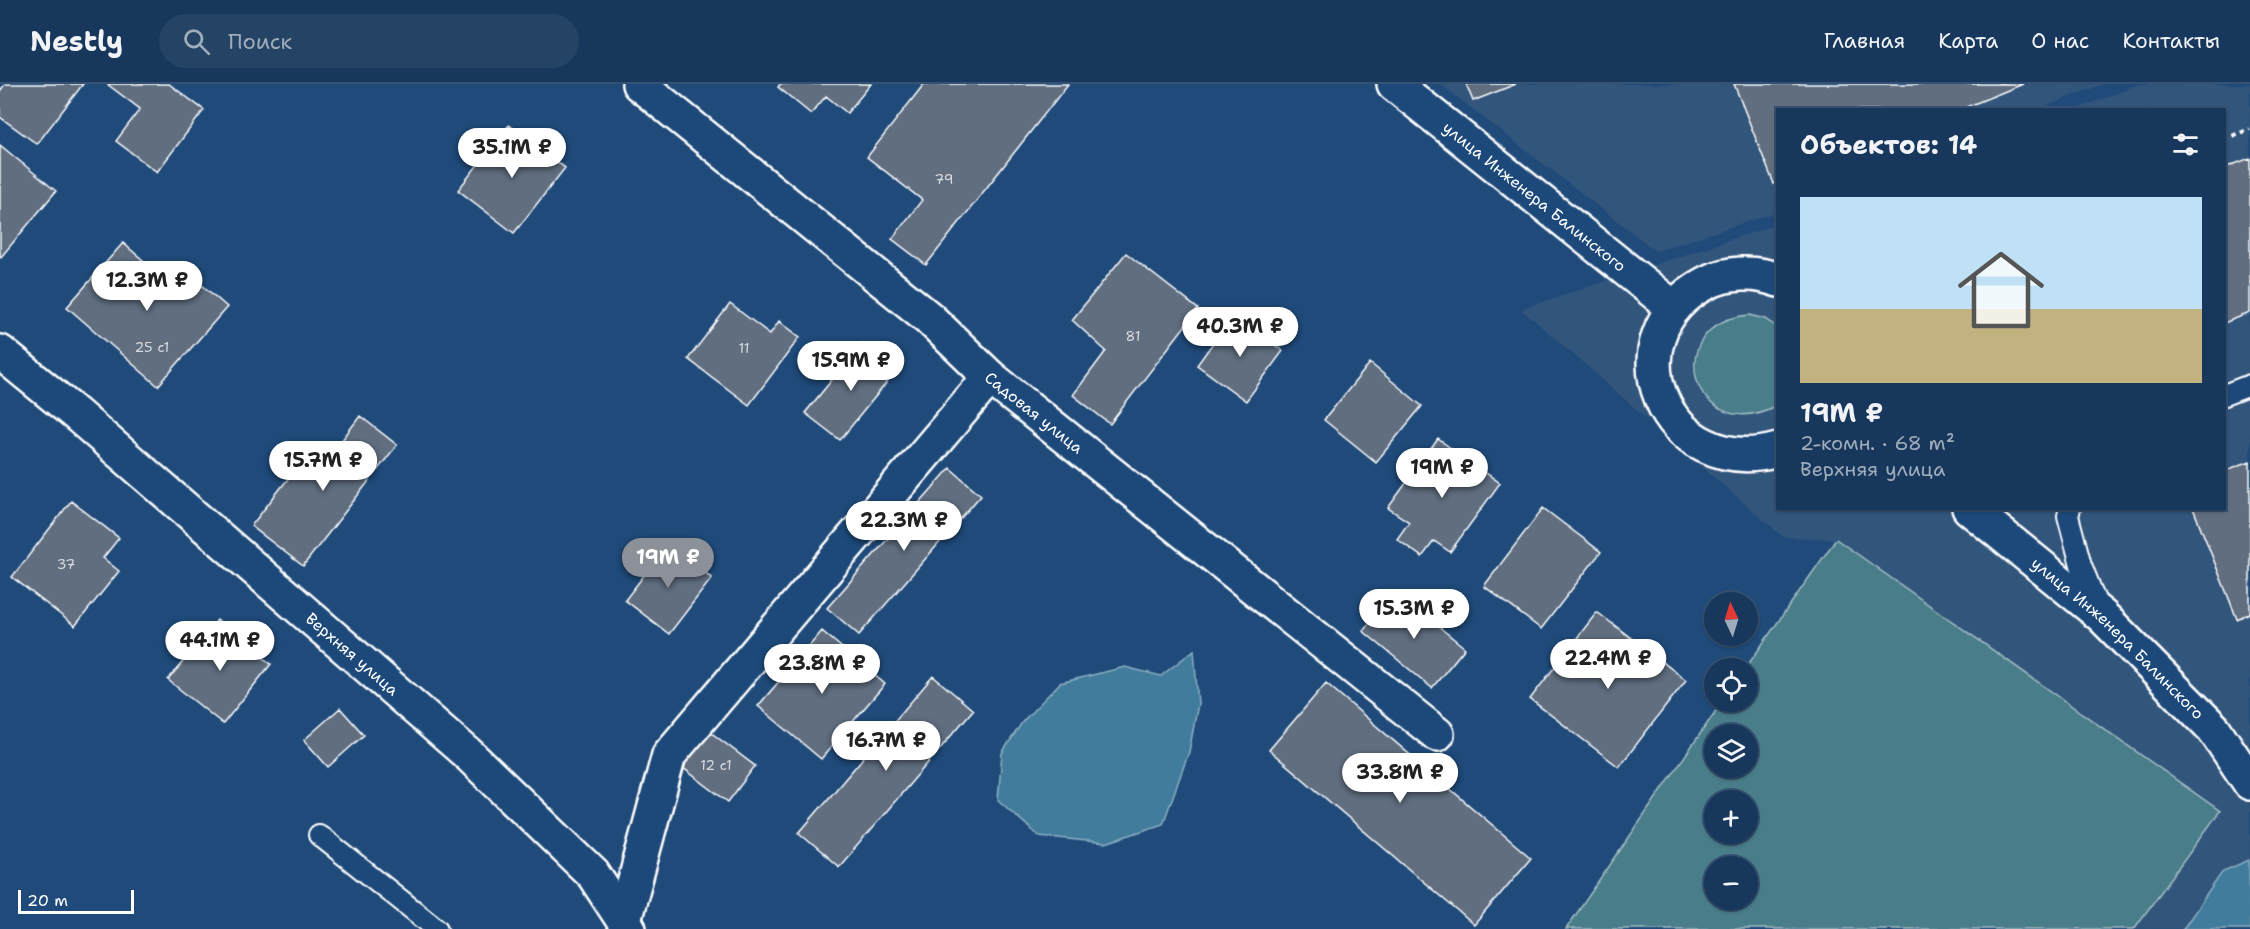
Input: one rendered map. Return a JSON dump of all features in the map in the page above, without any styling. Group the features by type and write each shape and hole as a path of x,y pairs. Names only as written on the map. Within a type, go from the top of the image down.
{"street":[{"name":"Садовая улица","path":"639,84 929,318 990,377 1437,734"},
{"name":"улица Инженера Балинского","path":"1394,84 1674,308"},
{"path":"1776,279 1759,275 1727,276 1698,287 1674,308 1659,336 1655,359 1656,383 1668,412 1689,436 1717,451 1748,455 1776,450"},
{"name":"Верхняя улица","path":"0,352 76,414 468,754 593,874 626,925"},
{"path":"626,925 669,754 990,377"},
{"name":"улица Инженера Балинского","path":"1971,510 2102,616 2214,729 2250,783"}],"lane":[{"path":"2226,394 2250,385"},
{"path":"2070,510 2068,516 2081,565 2102,616"},
{"path":"319,835 437,929"}],"path":[{"path":"2226,138 2250,129"}],"shaded area":[{"path":"1440,84 2103,84 2043,108 1776,108 1776,212 1656,251"},
{"path":"2139,84 2250,84 2250,929 2134,929 2219,812 1836,539 1783,537 1521,309 1776,224 1776,510 2226,510 2226,108 2079,108"},
{"path":"1194,650 1198,704 1189,752 1163,824 1106,843 1039,836 998,800 1002,753 1023,721 1060,683 1125,667 1161,676"},
{"path":"2249,860 2250,929 2183,929 2223,871"}],"green space":[{"path":"1750,315 1766,319 1776,326 1776,405 1748,414 1724,411 1707,398 1697,380 1695,358 1703,338 1721,323"},
{"path":"1836,539 2220,811 2134,929 1566,929 1704,728 1704,778 1758,778 1758,724 1707,724 1715,712 1758,712 1758,658 1753,658"}],"building":[{"path":"5,84 83,84 37,144 0,117 0,91"},
{"path":"107,84 169,84 204,110 157,172 116,141 140,109"},
{"path":"780,84 871,84 847,113 826,96 811,114 778,87"},
{"path":"924,84 1068,84 926,265 892,239 922,200 867,157"},
{"path":"1466,84 1516,84 1473,101"},
{"path":"1734,84 2023,84 1964,108 1776,108 1776,183 1774,184"},
{"path":"509,125 565,168 514,233 458,190"},
{"path":"0,145 56,191 1,257 0,256"},
{"path":"2250,158 2250,313 2226,322 2226,167"},
{"path":"123,243 164,278 177,263 227,307 158,386 67,307"},
{"path":"1126,253 1198,309 1110,424 1073,395 1106,351 1072,320"},
{"path":"730,304 770,334 779,321 800,337 749,405 688,359"},
{"path":"1233,315 1283,351 1246,401 1197,365"},
{"path":"862,343 897,370 840,440 805,413"},
{"path":"1370,363 1422,406 1376,462 1324,420"},
{"path":"360,416 397,445 303,566 251,526 312,448 327,460"},
{"path":"1438,439 1500,483 1450,552 1434,541 1422,557 1397,539 1409,522 1388,508"},
{"path":"2250,461 2250,613 2237,619 2194,510 2226,510 2226,470"},
{"path":"950,468 981,495 859,635 827,608"},
{"path":"71,501 119,538 103,558 119,571 75,626 12,577"},
{"path":"1543,508 1601,552 1541,629 1484,586"},
{"path":"668,544 712,578 669,634 625,600"},
{"path":"1395,591 1465,648 1432,688 1363,631"},
{"path":"1597,612 1686,680 1619,767 1530,699"},
{"path":"217,620 271,664 223,724 168,680"},
{"path":"822,631 885,684 821,759 758,706"},
{"path":"933,676 973,710 839,867 799,833"},
{"path":"1326,683 1531,858 1474,925 1269,750"},
{"path":"340,708 364,735 328,767 304,740"},
{"path":"705,728 755,766 728,802 678,764"}]}
